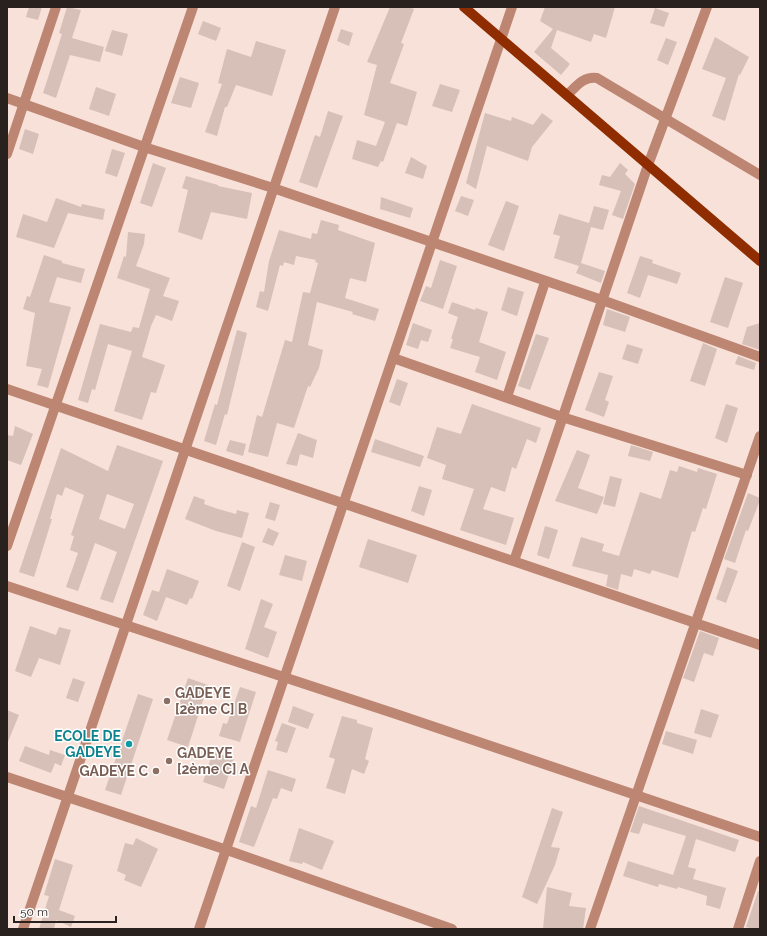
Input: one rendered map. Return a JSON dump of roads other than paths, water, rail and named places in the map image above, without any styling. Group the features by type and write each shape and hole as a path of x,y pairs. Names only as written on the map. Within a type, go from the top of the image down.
{"main road":[{"path":"464,7 760,261"}],"street":[{"path":"7,154 56,7"},
{"path":"7,546 193,7"},
{"path":"23,929 184,449 335,7"},
{"path":"199,929 502,41 512,7"},
{"path":"514,561 648,165 707,7"},
{"path":"567,95 584,79 591,77 597,78 760,175"},
{"path":"7,98 144,148 273,188 545,282 602,300 760,357"},
{"path":"507,397 545,282"},
{"path":"393,358 562,417 747,475"},
{"path":"7,389 55,407 344,503 760,645"},
{"path":"590,929 638,796 760,436"},
{"path":"7,586 285,677 760,837"},
{"path":"7,777 66,798 227,850 452,929"},
{"path":"738,929 760,861"}],"place":[{"name":"GADEYE [2ème C] B","path":"167,701"},
{"name":"ECOLE DE GADEYE","path":"129,744"},
{"name":"GADEYE [2ème C] A","path":"169,761"},
{"name":"GADEYE C","path":"156,771"}]}
